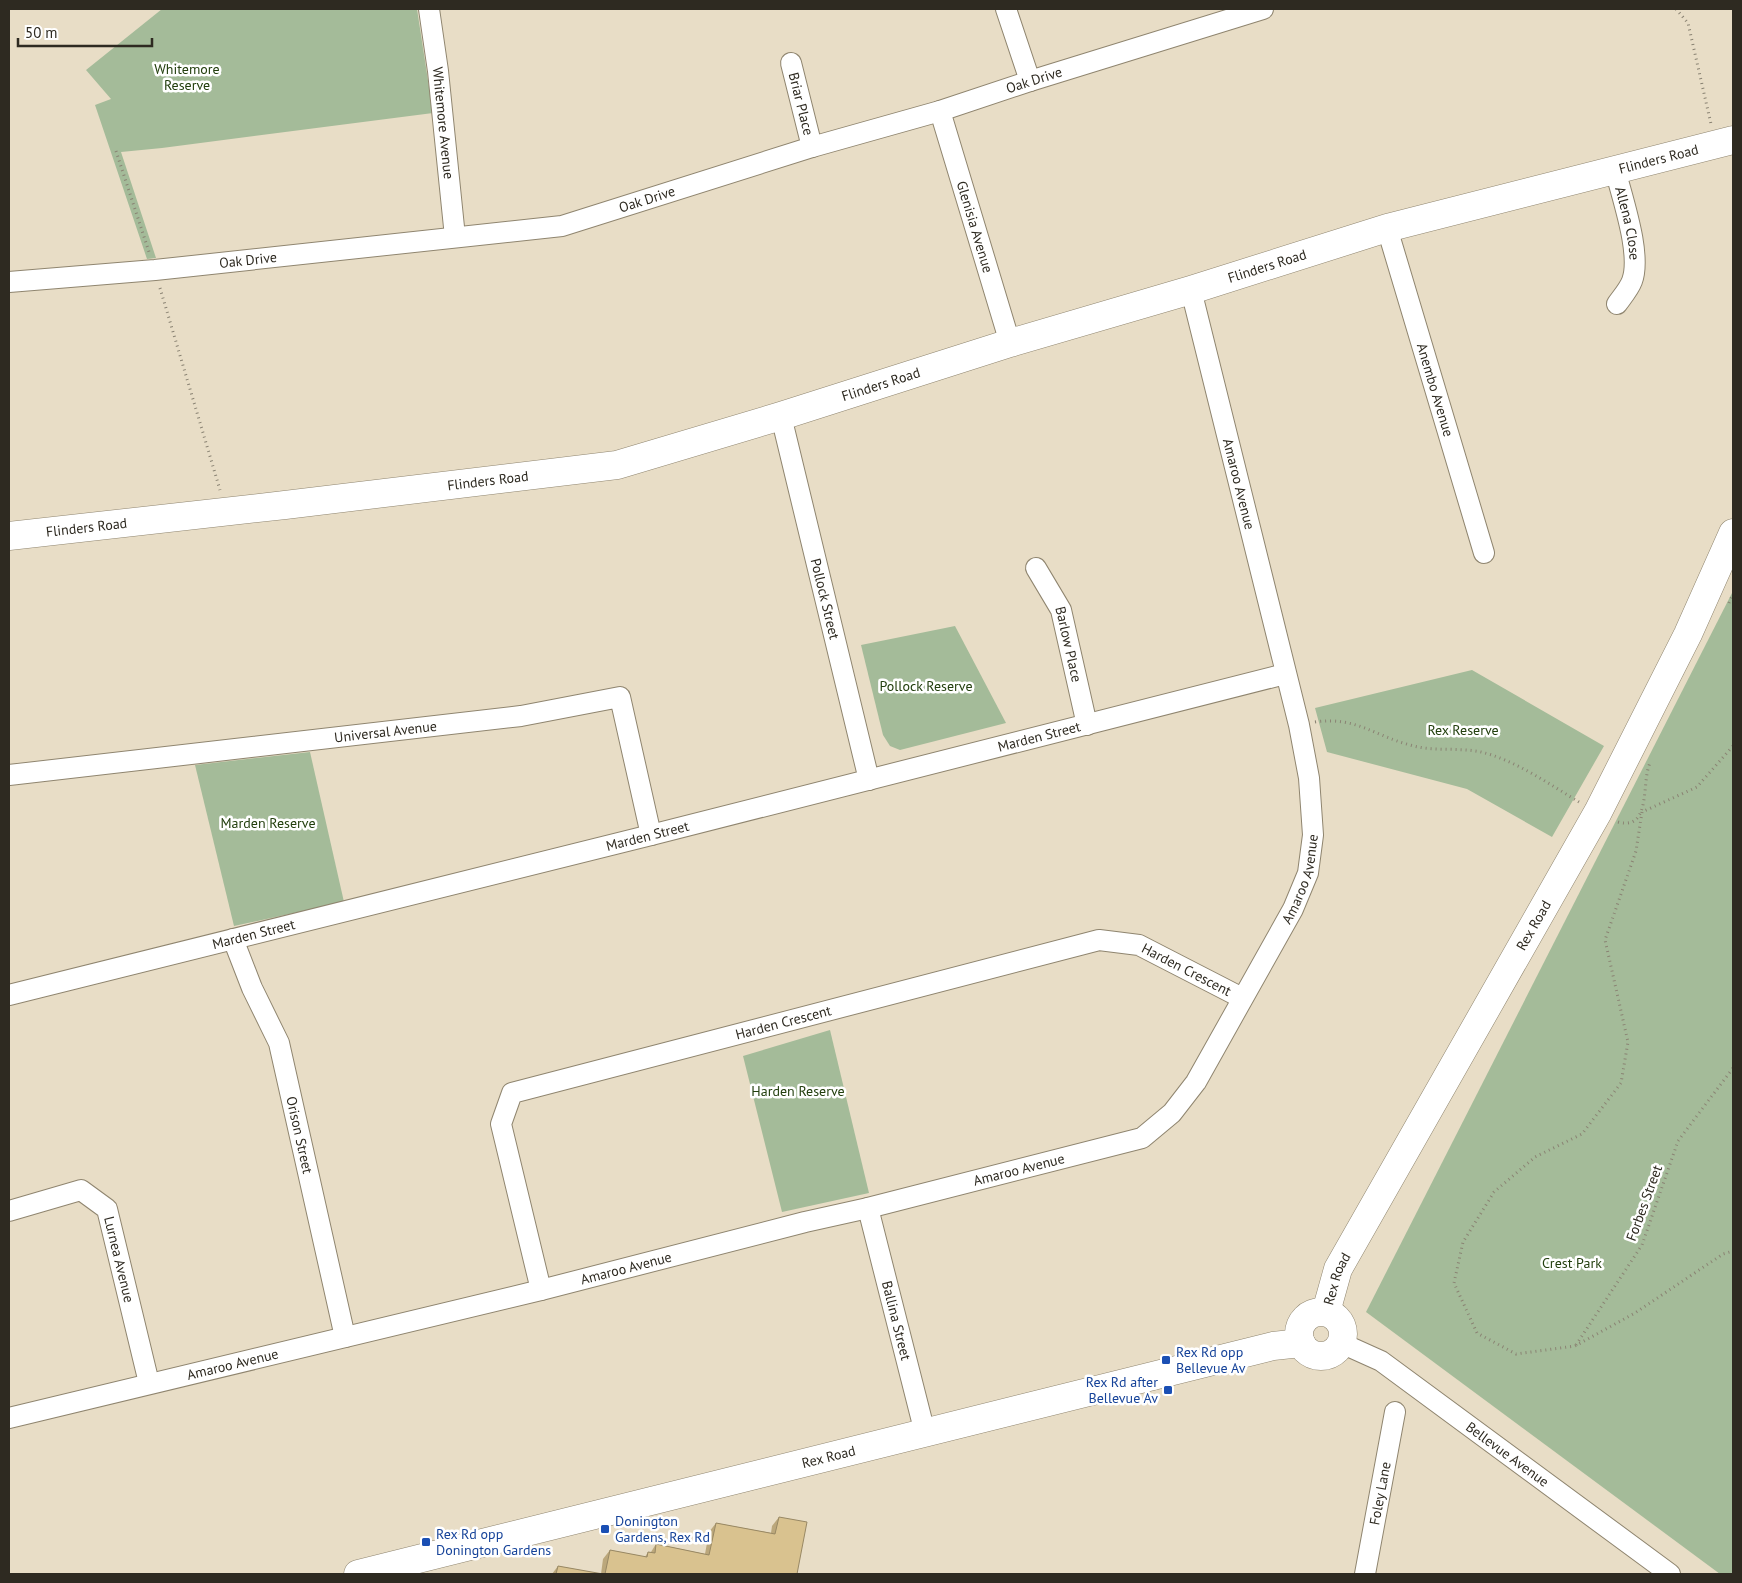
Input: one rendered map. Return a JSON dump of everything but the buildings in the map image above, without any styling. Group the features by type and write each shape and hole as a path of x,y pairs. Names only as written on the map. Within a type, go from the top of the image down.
{"street":[{"name":"Whitemore Avenue","path":"429,9 438,71 455,237"},
{"path":"1006,9 1030,81"},
{"name":"Oak Drive","path":"9,282 155,270 562,226 812,147 940,111 1030,81 1263,9"},
{"name":"Briar Place","path":"791,63 812,147"},
{"name":"Glenisia Avenue","path":"940,111 1010,343"},
{"name":"Flinders Road","path":"9,536 616,465 781,416 1010,343 1191,290 1388,228 1725,143"},
{"name":"Allena Close","path":"1615,170 1633,241 1635,266 1632,281 1617,304"},
{"name":"Anembo Avenue","path":"1388,228 1484,553"},
{"name":"Amaroo Avenue","path":"9,1418 541,1290 1142,1138 1172,1113 1196,1082 1293,909 1308,873 1313,834 1309,778 1299,725 1191,290"},
{"name":"Pollock Street","path":"781,416 869,780"},
{"name":"Rex Road","path":"1326,1312 1338,1269 1598,812 1688,634 1733,533"},
{"name":"Barlow Place","path":"1036,568 1061,610 1088,725"},
{"name":"Marden Street","path":"9,995 1285,674"},
{"name":"Universal Avenue","path":"9,775 521,716 620,697 651,835"},
{"name":"Orison Street","path":"233,939 252,988 279,1043 346,1337"},
{"name":"Harden Crescent","path":"541,1290 501,1124 512,1093 1099,940 1139,945 1242,998"},
{"name":"Lurnea Avenue","path":"9,1211 81,1190 107,1209 149,1383"},
{"name":"Ballina Street","path":"868,1208 925,1433"},
{"path":"1326,1312 1332,1314 1341,1324 1343,1330 1341,1343 1331,1353 1317,1355 1310,1353 1301,1343 1299,1329 1302,1322 1312,1313 1326,1312"},
{"name":"Rex Road","path":"358,1574 1273,1346 1301,1343"},
{"name":"Bellevue Avenue","path":"1341,1343 1381,1361 1670,1574"},
{"name":"Foley Lane","path":"1365,1574 1395,1412"}],"path":[{"path":"1676,9 1688,23 1725,143"},
{"path":"116,150 151,258"},
{"path":"158,282 221,494"},
{"path":"1725,610 1733,594"},
{"path":"1309,723 1327,720 1345,722 1365,727 1398,742 1416,747 1461,749 1502,758 1583,804"},
{"path":"1614,821 1626,824 1632,822 1642,812 1697,787 1733,746"},
{"path":"1653,758 1648,767 1636,850 1605,940 1628,1042 1621,1083 1582,1134 1535,1157 1494,1192 1463,1242 1454,1283 1477,1333 1516,1354 1575,1346 1634,1313 1723,1254 1733,1252"},
{"name":"Forbes Street","path":"1575,1346 1642,1245 1678,1141 1733,1068"}],"green space":[{"name":"Whitemore Reserve","path":"162,9 417,9 433,113 121,152 156,258 147,259 95,105 111,99 86,70"},
{"name":"Crest Park","path":"1733,591 1733,1574 1720,1574 1366,1312"},
{"name":"Pollock Reserve","path":"955,626 1006,723 900,750 890,746 883,735 861,645"},
{"name":"Rex Reserve","path":"1472,670 1604,746 1552,837 1467,789 1327,752 1315,708"},
{"name":"Marden Reserve","path":"310,752 344,902 234,926 195,765"},
{"name":"Harden Reserve","path":"830,1030 869,1193 782,1212 743,1056"}],"place":[{"name":"Rex Rd opp Bellevue Av","path":"1166,1360"},
{"name":"Rex Rd after Bellevue Av","path":"1168,1390"},
{"name":"Donington Gardens, Rex Rd","path":"605,1529"},
{"name":"Rex Rd opp Donington Gardens","path":"426,1542"}]}
